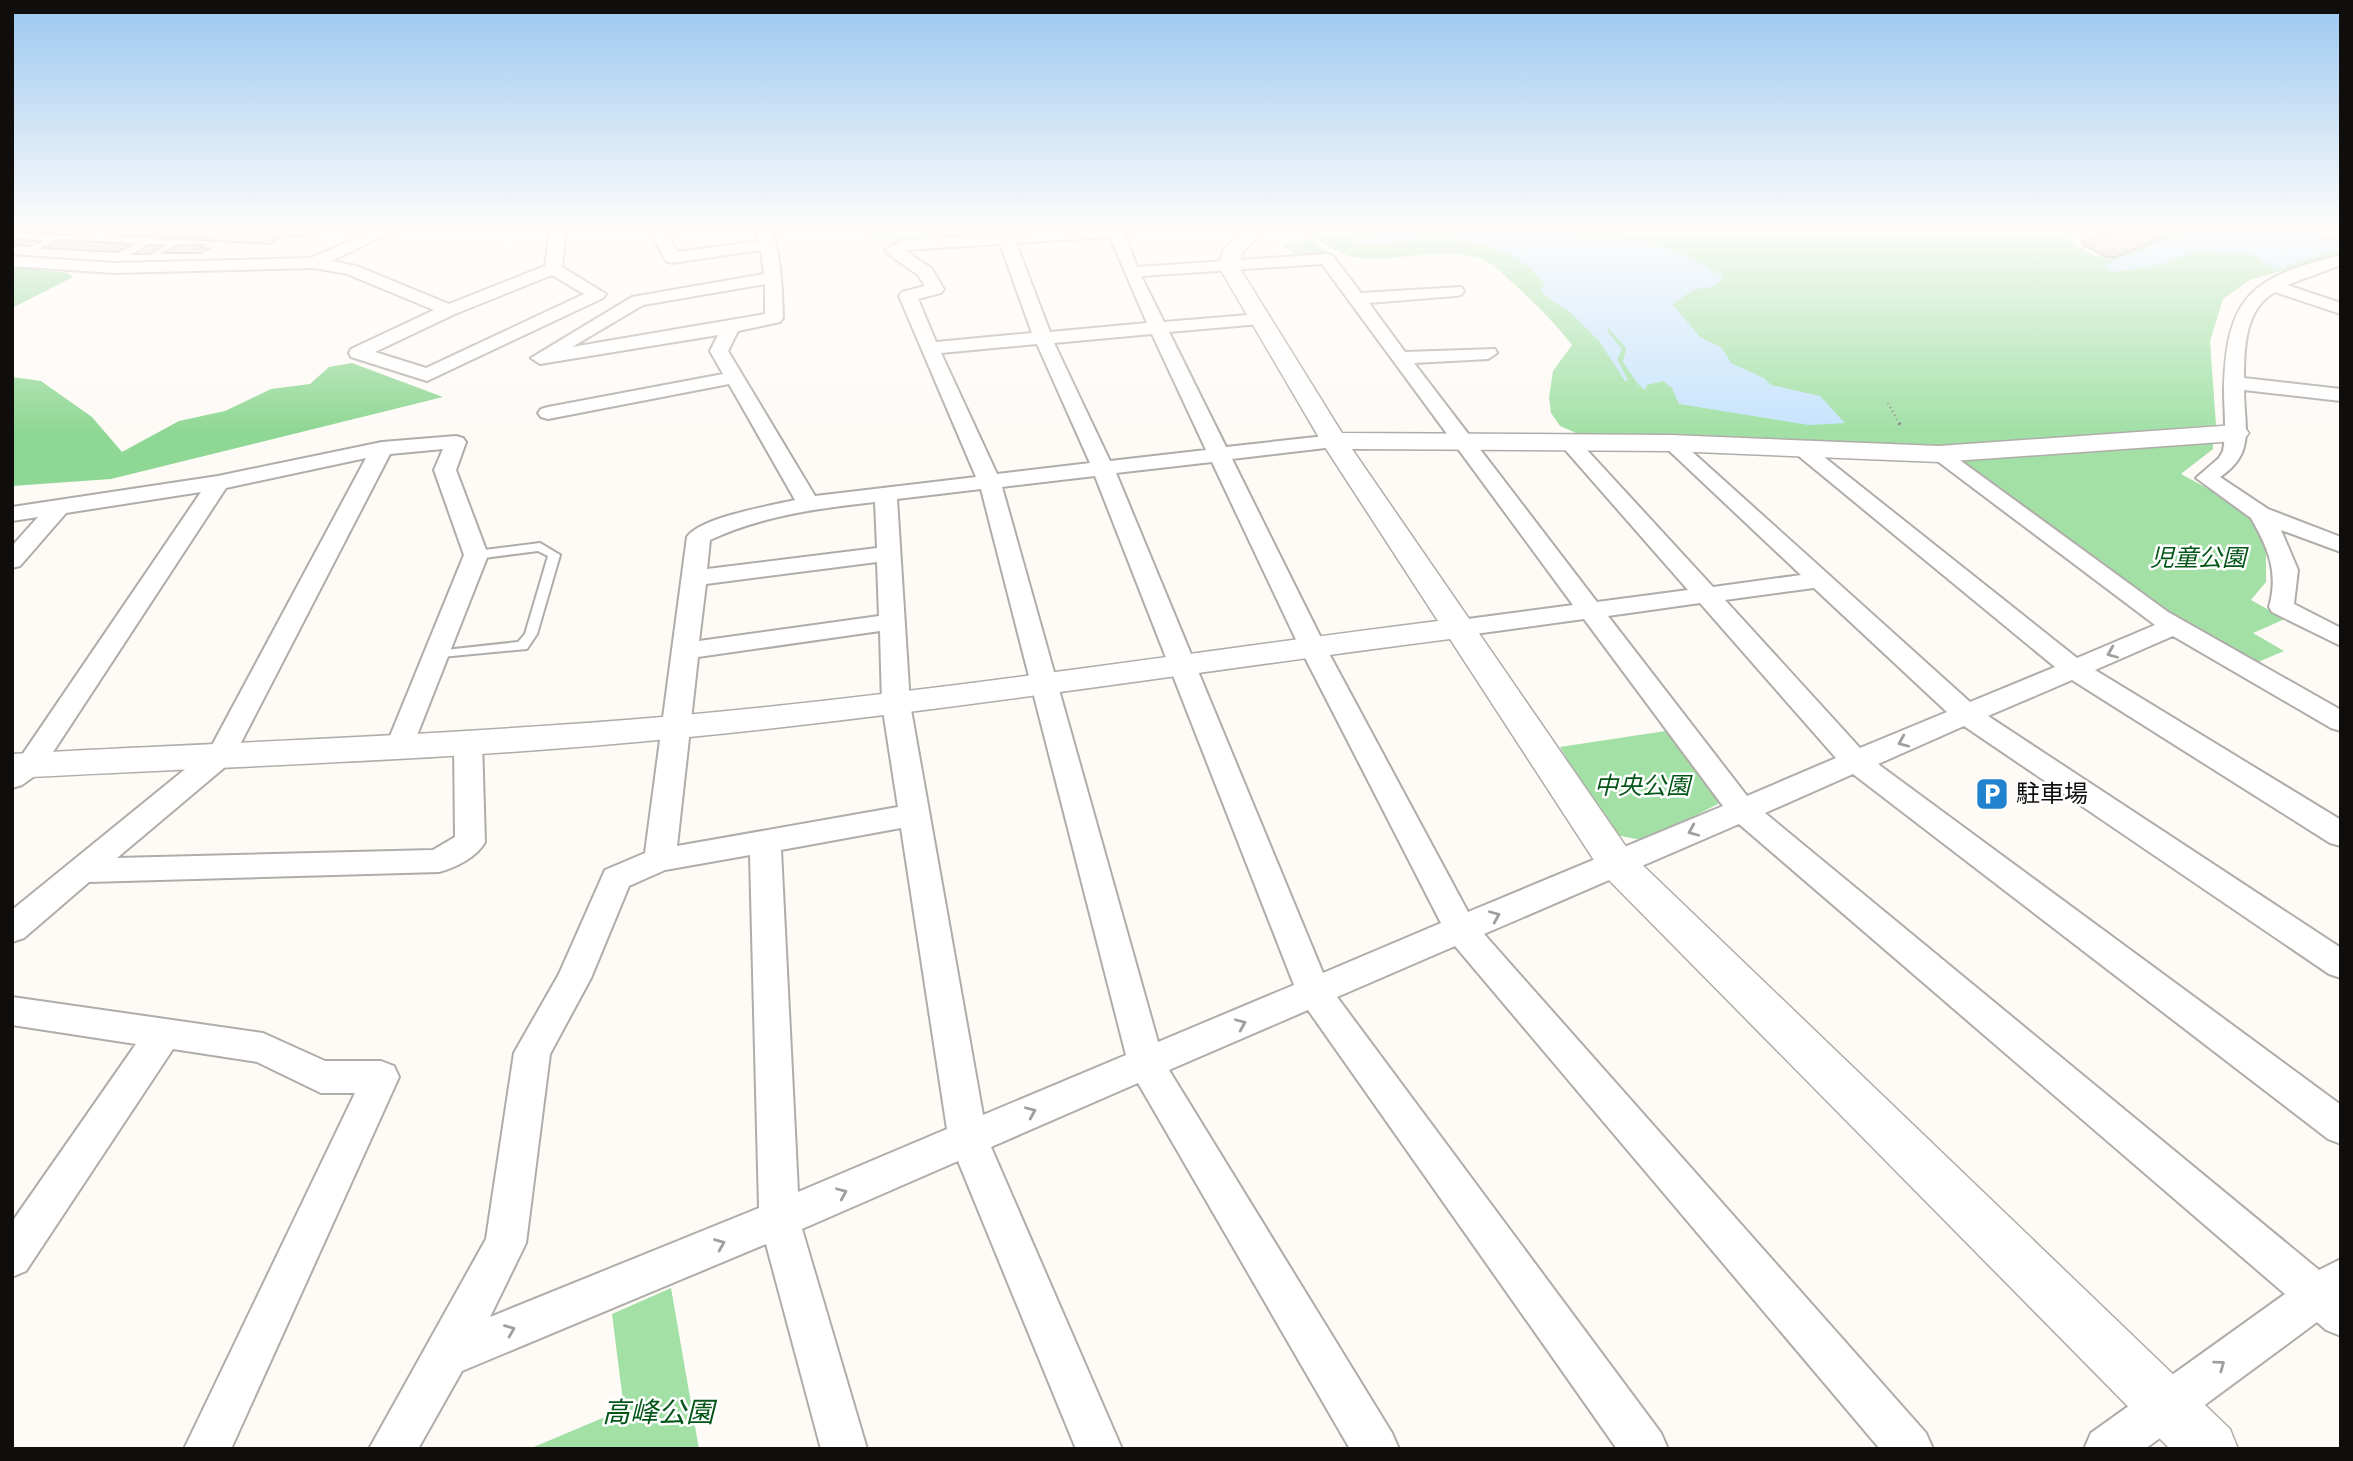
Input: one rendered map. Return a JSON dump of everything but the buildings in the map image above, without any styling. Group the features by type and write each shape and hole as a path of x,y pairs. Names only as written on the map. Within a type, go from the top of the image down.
{"street":[{"path":"415,296 449,310"},
{"path":"484,296 358,353 427,375 592,296"},
{"path":"665,296 638,301 540,358 774,318 774,296"},
{"path":"908,296 990,483 1146,1064 1376,1449"},
{"path":"1028,296 1043,338 1103,469 1314,992 1645,1449"},
{"path":"1143,296 1312,646 1461,930 1910,1449"},
{"path":"1246,296 1334,441 1617,864 2210,1449"},
{"path":"1355,296 1742,810 2333,1296 2165,1405 2107,1449"},
{"path":"1357,299 1388,296"},
{"path":"2256,296 2240,320 2235,344 2236,433 2231,457 2207,478 2260,514 2341,545"},
{"path":"2304,296 2341,309"},
{"path":"929,348 1260,319"},
{"path":"731,327 719,351 808,503"},
{"path":"1400,358 1488,353"},
{"path":"548,413 736,377"},
{"path":"2236,383 2341,395"},
{"path":"660,860 699,537 722,526 808,503 1334,441 1671,443 1939,454 2236,433"},
{"path":"1568,441 1856,762 2341,1127"},
{"path":"12,514 218,483 382,448 456,442 445,470 476,555 400,746"},
{"path":"1671,443 1967,715 2341,965"},
{"path":"12,929 221,755 382,448"},
{"path":"1802,449 2074,669 2341,835"},
{"path":"1939,454 2159,617 2341,722"},
{"path":"18,770 218,483"},
{"path":"886,495 896,704 968,1139 1099,1449"},
{"path":"12,561 59,507"},
{"path":"2260,514 2280,549 2287,570 2288,588 2281,607 2341,638"},
{"path":"693,578 888,554"},
{"path":"18,770 675,727 896,704 1312,646 1820,580"},
{"path":"685,651 892,622"},
{"path":"447,1356 1146,1064 2175,626"},
{"path":"84,871 439,861 470,842 468,742"},
{"path":"392,1449 447,1356 506,1243 531,1052 574,978 616,878 660,860 914,815"},
{"path":"765,842 779,1219 844,1449"},
{"path":"12,1011 262,1048 321,1077 381,1077 206,1449"},
{"path":"12,1256 164,1033"}],"lane":[{"path":"436,655 522,646 531,634 554,555 540,547 476,555"}],"path":[{"path":"1888,404 1901,426"}],"green space":[{"path":"12,296 35,296 12,308"},
{"path":"1527,296 2227,296 2223,299 2210,341 2216,425 1940,448 1583,436 1560,426 1551,413 1549,397 1553,371 1572,345"},
{"path":"352,363 443,397 111,479 12,486 12,377 41,381 92,417 122,452 179,421 225,411 271,389 310,384 329,367"},
{"name":"児童公園","path":"2213,438 2213,449 2181,474 2251,512 2266,546 2266,582 2251,600 2285,619 2253,633 2284,651 2256,663 2170,618 1952,457"},
{"name":"中央公園","path":"1672,730 1721,797 1718,804 1646,841 1611,834 1560,747"},
{"name":"高峰公園","path":"671,1288 699,1449 529,1449 624,1409 612,1314"}],"water":[{"path":"1546,296 1684,296 1672,304 1700,337 1722,348 1731,363 1764,378 1771,385 1820,396 1845,423 1809,425 1679,404 1672,388 1663,381 1647,385 1645,390 1638,384 1623,362 1626,348 1608,328 1607,331 1622,349 1617,359 1628,380 1625,381 1599,341 1572,314"}],"place":[{"name":"駐車場","path":"1992,794"}]}
